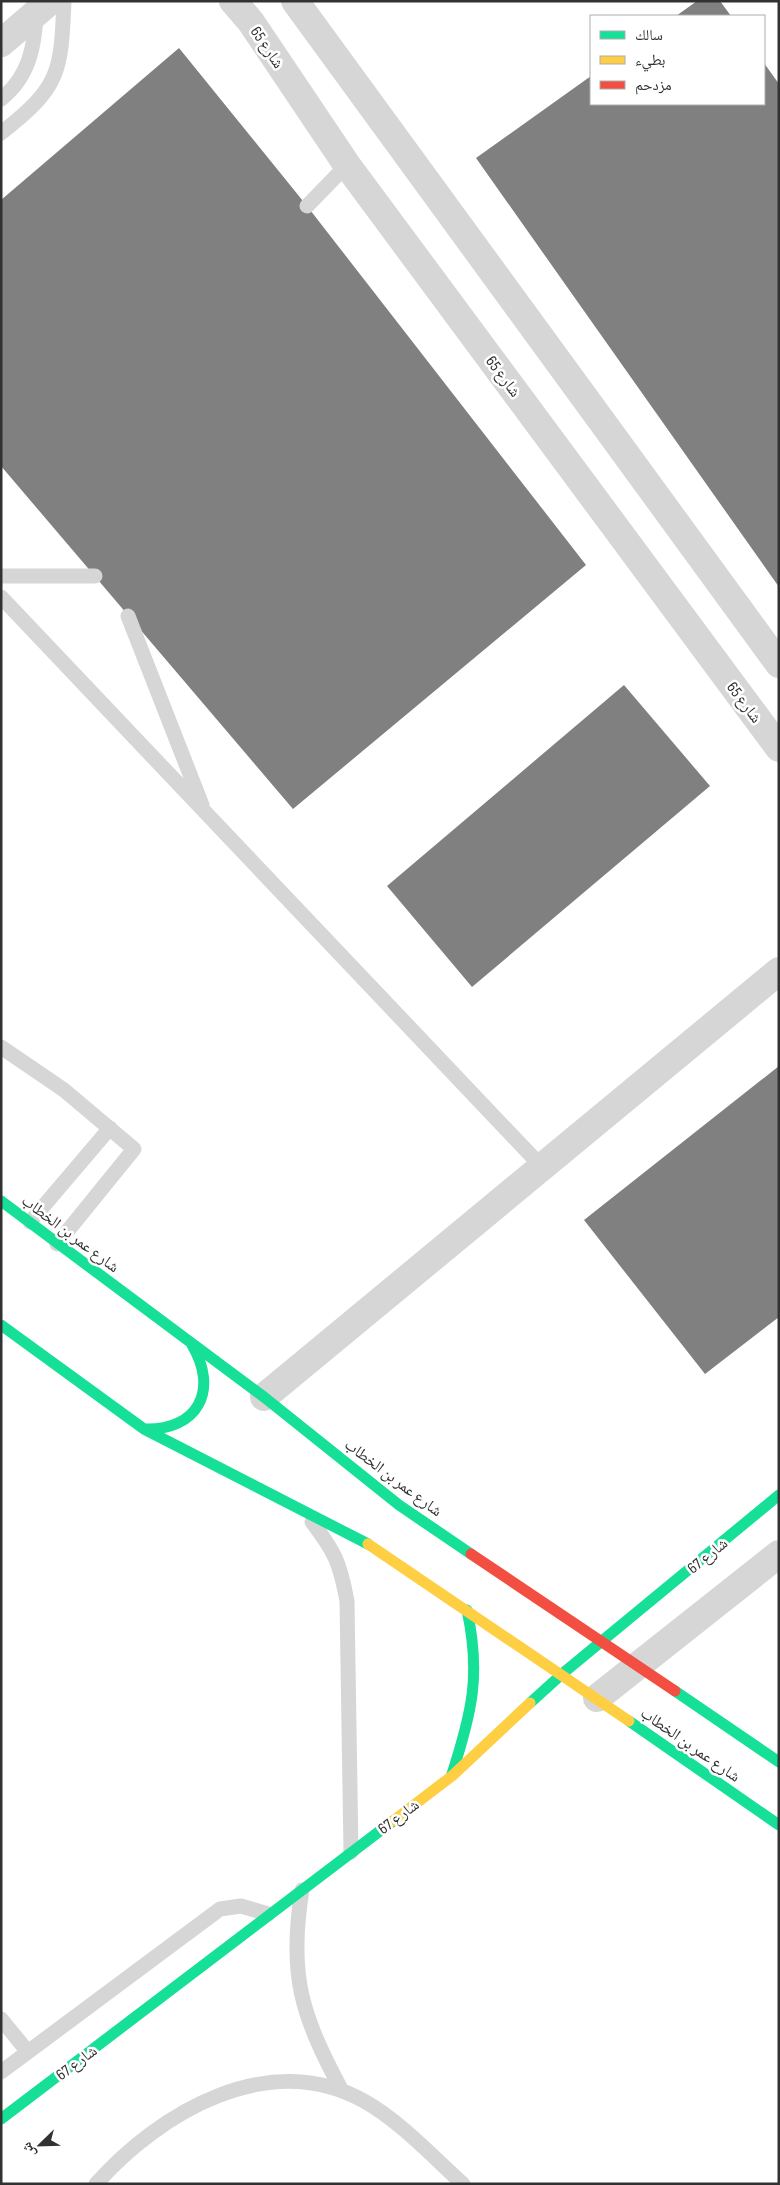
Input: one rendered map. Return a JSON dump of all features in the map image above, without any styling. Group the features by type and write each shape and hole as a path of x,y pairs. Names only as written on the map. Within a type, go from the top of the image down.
{"street":[{"name":"شارع 65","path":"233,1 251,22 347,165 779,748"},
{"path":"295,1 779,664"},
{"path":"1,43 43,7"},
{"path":"264,1397 779,971"},
{"name":"شارع عمر بن الخطاب","path":"1,1201 264,1397 399,1505 639,1665 779,1762"},
{"name":"شارع عمر بن الخطاب","path":"4,1330 144,1429 361,1540 562,1674 779,1825"},
{"path":"144,1429 166,1429 178,1424 185,1421 199,1406 206,1385 203,1364 192,1345"},
{"name":"شارع 67","path":"2,2116 452,1776 562,1674 779,1495"},
{"path":"596,1698 779,1554"},
{"path":"452,1776 470,1716 476,1686 477,1670 474,1640 467,1610"}],"lane":[{"path":"1,133 34,107 52,82 61,53 64,1"},
{"path":"1,99 19,81 28,64 43,7"},
{"path":"307,206 347,165"},
{"path":"1,576 95,576"},
{"path":"1,597 542,1167"},
{"path":"128,616 206,814"},
{"path":"1,1047 64,1090 134,1149 57,1244"},
{"path":"30,1222 110,1128"},
{"path":"305,1513 332,1548 341,1571 347,1601 351,1852"},
{"path":"303,1887 297,1922 296,1957 300,1992 310,2026 342,2091"},
{"path":"1,2072 220,1909 241,1906 268,1914"},
{"path":"1,2019 28,2052"},
{"path":"96,2184 119,2158 145,2136 174,2116 205,2101 238,2089 272,2082 308,2082 342,2091 365,2101 385,2115 463,2184"}],"building":[{"path":"697,1 720,1 730,15 677,15"},
{"path":"179,48 307,206 586,565 293,809 1,466 1,200"},
{"path":"765,64 779,84 779,587 476,158 590,77 590,105 765,105"},
{"path":"624,685 710,786 472,987 387,886"},
{"path":"779,1066 779,1317 705,1374 584,1220"}],"traffic: fast":[{"path":"1,1201 264,1397 399,1505 471,1554"},
{"path":"1,1325 144,1429 368,1544"},
{"path":"144,1429 163,1428 178,1423 190,1415 198,1405 203,1392 203,1377 200,1362 192,1345"},
{"path":"530,1703 562,1674 779,1495"},
{"path":"452,1774 465,1731 474,1674 467,1610"},
{"path":"675,1691 779,1762"},
{"path":"629,1721 779,1825"},
{"path":"1,2119 393,1821"}],"traffic: slow":[{"path":"368,1544 629,1721"},
{"path":"393,1821 452,1776 530,1703"}],"traffic: jam":[{"path":"471,1554 675,1691"}]}
